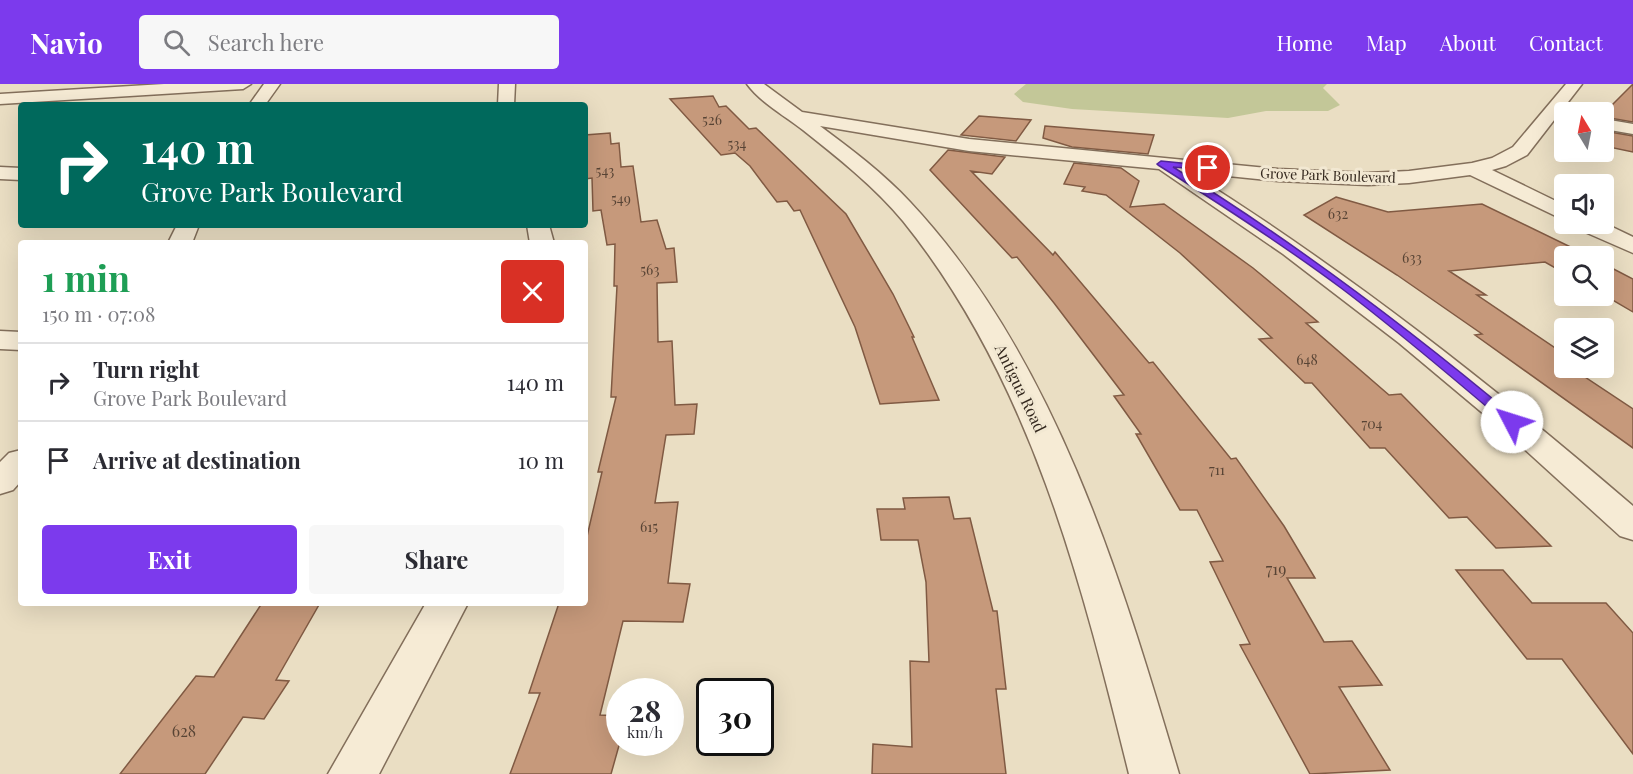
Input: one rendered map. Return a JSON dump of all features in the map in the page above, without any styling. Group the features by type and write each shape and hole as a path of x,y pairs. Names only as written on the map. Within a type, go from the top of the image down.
{"street":[{"path":"0,99 243,84"},
{"path":"259,102 272,84"},
{"path":"506,102 507,84"},
{"name":"Antigua Road","path":"755,84 892,196 934,246 983,315 1040,422 1074,506 1113,622 1154,774"},
{"name":"Grove Park Boulevard","path":"1564,102 1574,84"},
{"name":"Grove Park Boulevard","path":"797,117 958,143 1278,175 1368,179 1428,176 1473,169 1499,162 1520,151 1554,118"},
{"path":"1614,126 1633,129"},
{"path":"1161,164 1294,249 1424,346 1633,527"},
{"path":"1473,169 1554,208"},
{"path":"0,172 18,174"},
{"path":"1607,234 1633,246"},
{"path":"0,340 18,341"},
{"path":"0,482 18,464"},
{"path":"352,774 445,606"}],"green space":[{"path":"1026,84 1327,84 1323,88 1340,105 1328,111 1266,111 1228,118 1072,109 1023,102 1014,94"}],"building":[{"path":"1633,84 1633,122 1614,119 1614,103"},
{"path":"713,96 719,107 726,106 749,129 756,128 846,214 893,294 914,337 912,337 939,400 880,404 855,327 800,210 794,211 787,201 777,202 750,166 735,153 721,155 670,99"},
{"path":"979,116 1031,120 1016,141 961,135"},
{"path":"1045,126 1154,135 1148,154 1072,147 1043,138"},
{"path":"610,133 611,144 619,143 621,167 633,166 641,222 657,220 666,249 674,248 677,282 657,283 658,342 672,341 675,405 697,404 694,434 666,435 655,503 678,502 668,583 690,584 683,622 623,621 609,678 606,678 606,690 600,715 606,715 606,756 616,756 611,774 510,774 540,693 529,693 558,606 588,606 588,532 602,472 598,472 616,397 611,397 617,286 614,286 615,244 607,245 601,210 593,211 592,178 588,179 588,135"},
{"path":"1614,133 1633,136 1633,152 1614,148"},
{"path":"948,150 1005,157 992,174 971,171 1053,255 1055,252 1149,363 1153,362 1231,459 1236,458 1284,526 1315,578 1287,578 1324,642 1352,641 1382,685 1339,687 1390,770 1310,774 1240,645 1250,644 1210,562 1223,561 1197,510 1180,510 1136,434 1141,434 1114,396 1124,395 1054,303 1017,257 1012,258 930,170"},
{"path":"1074,163 1121,168 1139,181 1130,207 1164,204 1253,268 1318,322 1306,323 1389,395 1401,394 1551,546 1496,548 1467,517 1449,518 1385,448 1370,448 1312,383 1305,383 1259,339 1272,338 1180,253 1106,195 1082,191 1085,187 1064,184"},
{"path":"1336,197 1388,212 1482,204 1568,246 1554,246 1554,267 1545,262 1449,271 1486,295 1477,295 1554,347 1554,378 1586,378 1633,409 1633,448 1475,335 1482,334 1397,275 1304,215"},
{"path":"1614,269 1633,279 1633,312 1614,301"},
{"path":"949,497 954,519 970,518 993,611 997,611 1006,689 996,689 1006,774 872,774 873,744 912,747 910,661 929,662 926,582 918,540 881,540 877,509 905,509 903,498"},
{"path":"1456,570 1503,570 1532,603 1606,603 1633,633 1633,754 1562,659 1527,659"},
{"path":"260,606 318,606 276,680 289,681 264,719 243,717 205,774 120,774 196,676 214,677"}],"route":[{"path":"1208,168 1161,164 1232,207 1343,284 1424,346 1512,422"}]}
